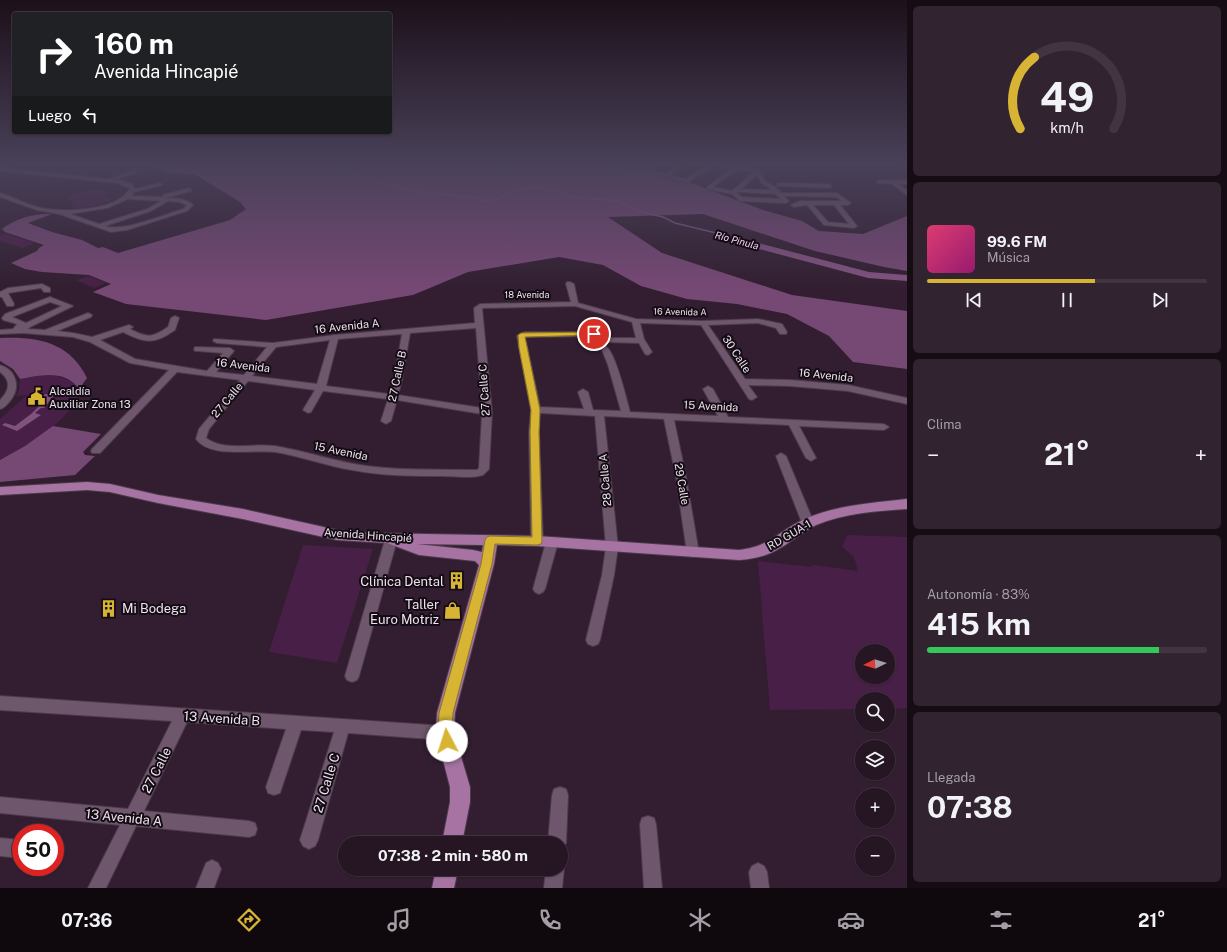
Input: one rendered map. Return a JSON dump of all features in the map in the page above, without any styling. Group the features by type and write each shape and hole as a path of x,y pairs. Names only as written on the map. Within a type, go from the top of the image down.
{"main road":[{"name":"Avenida Hincapié","path":"0,491 87,486 110,488 190,506 243,514 312,531 337,535 372,538 537,541 693,553"},
{"name":"RD GUA-1","path":"693,553 739,555 756,553 770,548 808,523 827,516 907,504"},
{"path":"372,538 391,540 419,550 473,555 480,557 487,564"},
{"path":"453,836 460,802 460,787 445,733 446,713 487,564 490,540"},
{"path":"443,888 445,876"}],"street":[{"path":"29,205 39,209 60,212 76,212 107,205"},
{"path":"98,226 149,210 157,205"},
{"path":"60,212 111,230 126,229 188,209 190,205"},
{"path":"811,205 826,224 855,225 837,205"},
{"path":"570,284 575,304"},
{"path":"10,304 2,295 8,290 44,286 47,290"},
{"path":"50,299 70,306 27,325 19,331 22,323 6,318 8,316 50,299"},
{"name":"18 Avenida","path":"480,306 575,304"},
{"name":"16 Avenida A","path":"575,304 636,321 703,323 758,321 779,326 783,332"},
{"name":"27 Calle C","path":"478,473 484,468 487,412 478,325 478,308 480,306"},
{"path":"48,332 88,315"},
{"path":"93,340 126,327 146,340 152,340 172,328 175,318"},
{"path":"636,321 642,341 648,352"},
{"name":"30 Calle","path":"703,323 752,397"},
{"name":"16 Avenida A","path":"217,341 273,345 335,337 478,325"},
{"name":"27 Calle B","path":"386,421 394,396 406,331"},
{"name":"16 Avenida","path":"0,332 48,332 73,335 93,340 133,360 175,369 394,396 487,412"},
{"path":"537,541 534,432 536,410 522,348 521,335 594,334"},
{"path":"308,410 321,387 335,337"},
{"path":"604,340 642,341"},
{"name":"27 Calle","path":"201,440 204,429 273,345"},
{"path":"198,349 230,351 210,373"},
{"path":"606,350 612,365 626,414"},
{"path":"0,368 10,375 13,385 8,398 0,406"},
{"path":"96,451 175,369"},
{"name":"16 Avenida","path":"742,382 790,383 848,388 907,401"},
{"path":"708,389 724,418"},
{"name":"28 Calle A","path":"583,392 594,413 612,547 608,575 593,640"},
{"name":"15 Avenida","path":"536,410 884,426"},
{"name":"29 Calle","path":"668,416 681,476 693,553"},
{"path":"792,422 812,458"},
{"name":"15 Avenida","path":"201,440 208,446 216,448 265,448 351,467 372,470 478,473"},
{"path":"781,456 808,523"},
{"path":"352,676 391,540"},
{"path":"539,588 552,542"},
{"name":"13 Avenida B","path":"0,703 445,733"},
{"name":"27 Calle","path":"97,888 183,715"},
{"path":"274,787 296,723"},
{"name":"27 Calle C","path":"309,840 342,726"},
{"path":"557,836 560,795"},
{"name":"13 Avenida A","path":"0,805 249,829"},
{"path":"648,824 653,888"},
{"path":"0,847 12,848"},
{"path":"205,888 212,869"},
{"path":"553,888 554,876"}],"shaded area":[{"path":"73,205 96,205 75,209"},
{"path":"243,205 751,205 802,221 819,231 863,234 907,216 907,271 815,251 703,214 608,217 662,253 792,295 907,311 907,369 853,362 829,336 787,314 737,304 687,299 641,286 603,265 559,257 468,272 413,295 266,320 126,304 93,292 111,284 89,275 42,272 25,269 11,263 37,251 44,245 5,232 2,229 19,219 32,215 52,214 28,223 52,232 82,240 98,248 103,247 118,253 230,220 246,209"},
{"path":"5,234 35,243 22,248 0,241 0,236"},
{"path":"89,276 106,283 94,288 76,280"},
{"path":"0,338 27,338 39,340 62,349 80,366 87,378 79,389 67,378 59,376 44,375 20,379 13,369 0,361"},
{"path":"47,373 73,383 79,389 75,403 58,422 49,429 29,444 0,460 0,419 27,395 16,396 19,389 20,379"},
{"path":"45,394 54,395 44,408 41,408 35,413 41,415 17,431 2,425 5,423 15,426 31,414 45,400 40,399"},
{"path":"53,426 101,434 83,452 85,455 95,456 75,475 0,482 0,460 25,446"},
{"path":"847,535 907,537 907,708 895,709 895,692 855,692 855,709 770,710 758,561 811,567 814,565 858,571 854,557 842,547"},
{"path":"303,545 373,549 337,663 269,652"}],"waterway":[{"name":"Río Pinula","path":"628,205 641,212 663,217 675,223 716,233 751,244"},
{"name":"Río Pinula","path":"751,244 868,275 907,278"}],"place":[{"name":"Alcaldía Auxiliar Zona 13","path":"36,397"},
{"name":"Clínica Dental","path":"457,581"},
{"name":"Mi Bodega","path":"109,608"},
{"name":"Taller Euro Motriz","path":"452,611"}],"route":[{"path":"447,741 445,733 446,713 487,564 490,540 537,541 534,432 536,410 522,348 521,335 594,334"}]}
